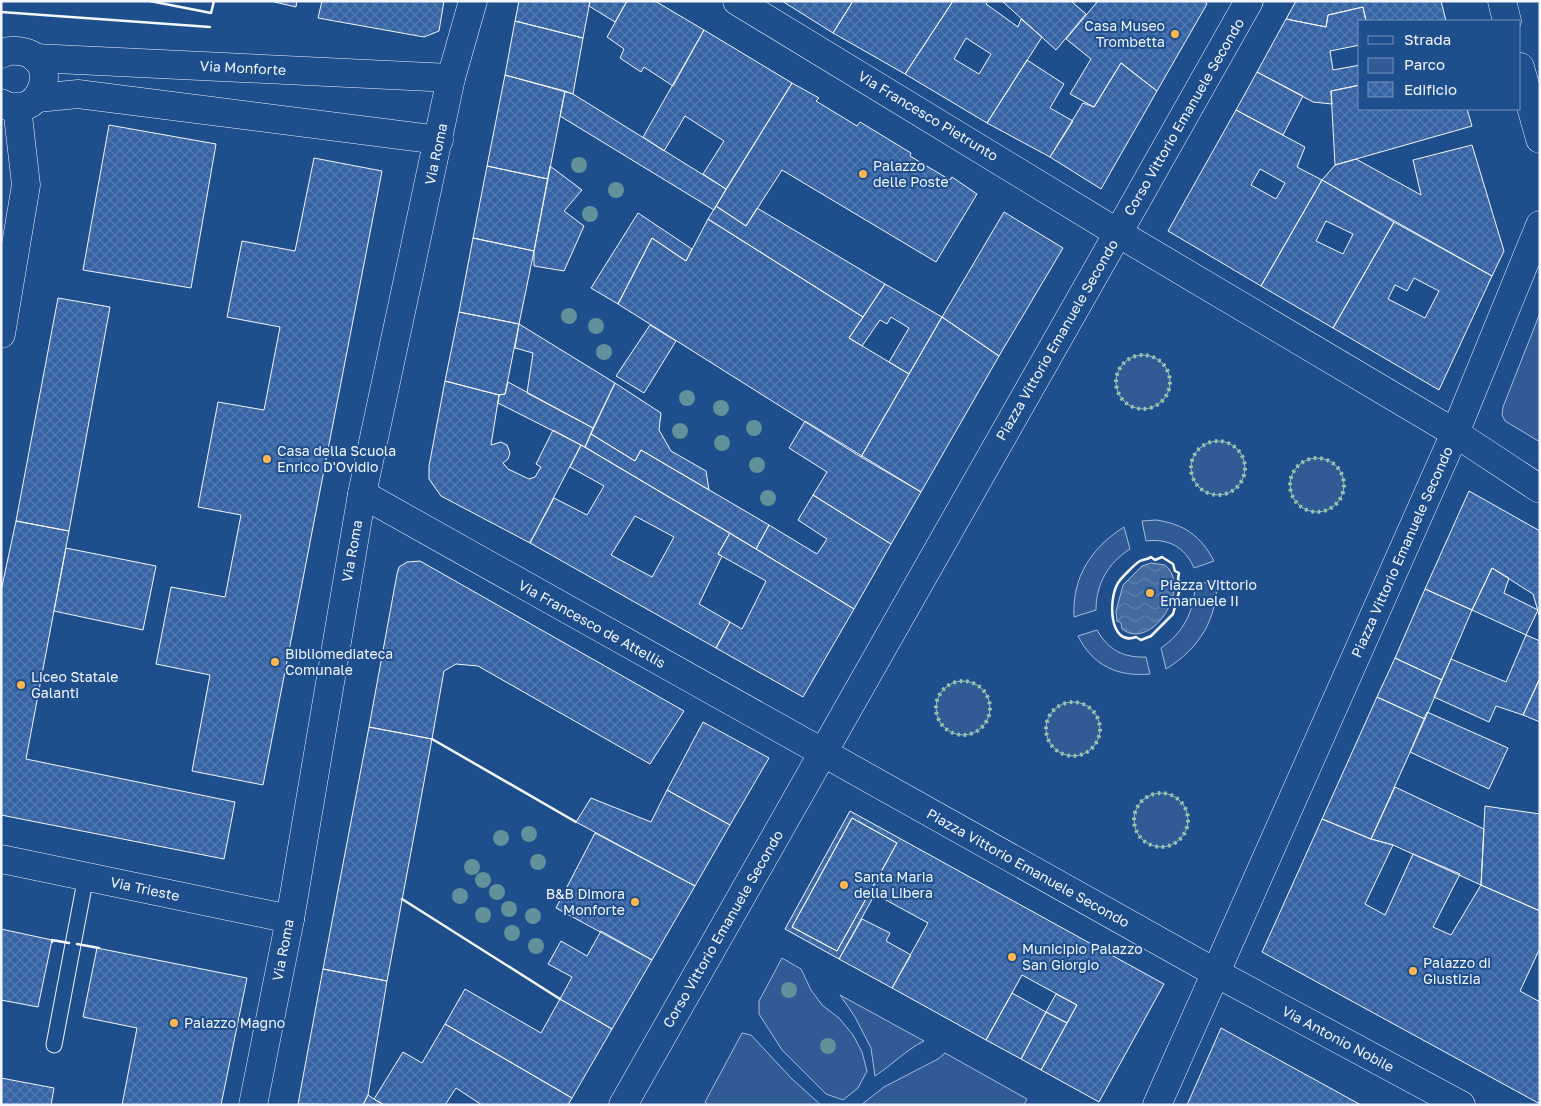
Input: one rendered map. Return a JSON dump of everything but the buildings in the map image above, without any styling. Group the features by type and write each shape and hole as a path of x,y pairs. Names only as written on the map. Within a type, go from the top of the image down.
{"street":[{"name":"Via Roma","path":"253,1105 290,919 362,494 451,78 473,1"},
{"name":"Via Francesco Pietrunto","path":"737,1 1118,233"},
{"name":"Corso Vittorio Emanuele Secondo","path":"1118,233 1250,1"},
{"path":"1502,1 1507,20"},
{"name":"Via Monforte","path":"1,54 15,50 26,52 35,58 451,78"},
{"path":"18,103 43,88 42,67 35,58"},
{"path":"1521,71 1540,139"},
{"path":"18,103 78,94 439,140"},
{"path":"1,334 26,185 18,103"},
{"path":"1540,225 1454,433 1540,489"},
{"name":"Piazza Vittorio Emanuele Secondo","path":"1118,233 1454,433 1216,973 822,754 1118,233"},
{"name":"Via Francesco de Attellis","path":"362,494 822,754"},
{"name":"Corso Vittorio Emanuele Secondo","path":"623,1105 822,754"},
{"name":"Via Trieste","path":"1,859 290,919"},
{"path":"1157,1105 1216,973"},
{"name":"Via Antonio Nobile","path":"1216,973 1461,1105"}],"lane":[{"path":"54,1045 86,876"}],"green space":[{"path":"1540,313 1540,442 1505,421 1502,415 1503,407"},
{"path":"1143,355 1153,357 1162,363 1168,372 1170,382 1168,392 1162,401 1153,407 1143,409 1133,407 1124,401 1118,392 1116,382 1118,372 1124,363 1133,357"},
{"path":"1218,441 1228,443 1237,449 1243,458 1245,468 1243,478 1237,487 1228,493 1218,495 1208,493 1199,487 1193,478 1191,468 1193,458 1199,449 1208,443"},
{"path":"1317,458 1327,460 1336,466 1342,475 1344,485 1342,495 1336,504 1327,510 1317,512 1307,510 1298,504 1292,495 1290,485 1292,475 1298,466 1307,460"},
{"path":"1156,520 1175,525 1191,533 1209,552 1214,561 1194,568 1181,549 1162,541 1146,541 1142,521"},
{"path":"1124,527 1130,549 1115,561 1105,575 1098,591 1096,610 1074,617 1076,589 1086,565 1102,544"},
{"path":"1217,580 1214,607 1204,631 1188,652 1166,669 1161,648 1175,636 1186,621 1190,613 1195,585"},
{"path":"1097,630 1106,643 1117,651 1131,656 1146,657 1150,674 1127,674 1099,662 1091,655 1078,636"},
{"path":"963,681 973,683 982,689 988,698 990,708 988,718 982,727 973,733 963,735 953,733 944,727 938,718 936,708 938,698 944,689 953,683"},
{"path":"1073,702 1083,704 1092,710 1098,719 1100,729 1098,739 1092,748 1083,754 1073,756 1063,754 1054,748 1048,739 1046,729 1048,719 1054,710 1063,704"},
{"path":"1161,793 1171,795 1180,801 1186,810 1188,820 1186,830 1180,839 1171,845 1161,847 1151,845 1142,839 1136,830 1134,820 1136,810 1142,801 1151,795"},
{"path":"782,958 801,969 811,990 822,1005 839,1018 853,1035 862,1052 867,1071 858,1088 843,1100 826,1094 782,1050 759,1014 759,1001"},
{"path":"840,995 924,1041 875,1076 871,1048 855,1017"},
{"path":"742,1033 751,1035 792,1079 821,1105 708,1105 705,1102"},
{"path":"945,1053 1027,1099 1024,1105 861,1105 884,1087 938,1059"}],"water":[{"path":"1151,563 1165,565 1172,575 1174,588 1171,601 1165,614 1156,625 1145,632 1133,634 1122,629 1121,623 1117,621 1116,611 1123,585 1142,566"}],"hedge":[{"path":"1143,355 1153,357 1162,363 1168,372 1170,382 1168,392 1162,401 1153,407 1143,409 1133,407 1124,401 1118,392 1116,382 1118,372 1124,363 1133,357 1143,355"},
{"path":"1218,441 1228,443 1237,449 1243,458 1245,468 1243,478 1237,487 1228,493 1218,495 1208,493 1199,487 1193,478 1191,468 1193,458 1199,449 1208,443 1218,441"},
{"path":"1317,458 1327,460 1336,466 1342,475 1344,485 1342,495 1336,504 1327,510 1317,512 1307,510 1298,504 1292,495 1290,485 1292,475 1298,466 1307,460 1317,458"},
{"path":"963,681 973,683 982,689 988,698 990,708 988,718 982,727 973,733 963,735 953,733 944,727 938,718 936,708 938,698 944,689 953,683 963,681"},
{"path":"1073,702 1083,704 1092,710 1098,719 1100,729 1098,739 1092,748 1083,754 1073,756 1063,754 1054,748 1048,739 1046,729 1048,719 1054,710 1063,704 1073,702"},
{"path":"1161,793 1171,795 1180,801 1186,810 1188,820 1186,830 1180,839 1171,845 1161,847 1151,845 1142,839 1136,830 1134,820 1136,810 1142,801 1151,795 1161,793"}],"wall":[{"path":"150,1 211,13 214,1"},
{"path":"1,12 210,27"},
{"path":"1151,557 1155,560 1162,557 1173,564 1175,571 1179,573 1178,579 1181,585 1173,614 1151,636 1141,640 1136,637 1127,638 1120,635 1113,620 1112,610 1115,590 1119,581 1132,568 1140,561 1151,557"},
{"path":"432,739 576,822"},
{"path":"402,899 560,999"},
{"path":"52,942 52,940 69,943"},
{"path":"77,944 99,948"}],"place":[{"name":"Casa Museo Trombetta","path":"1175,34"},
{"name":"Palazzo delle Poste","path":"863,174"},
{"name":"Casa della Scuola Enrico D'Ovidio","path":"267,459"},
{"name":"Piazza Vittorio Emanuele II","path":"1150,593"},
{"name":"Bibliomediateca Comunale","path":"275,662"},
{"name":"Liceo Statale Galanti","path":"21,685"},
{"name":"Santa Maria della Libera","path":"844,885"},
{"name":"B&B Dimora Monforte","path":"635,902"},
{"name":"Municipio Palazzo San Giorgio","path":"1012,957"},
{"name":"Palazzo di Giustizia","path":"1413,971"},
{"name":"Palazzo Magno","path":"174,1023"}]}
